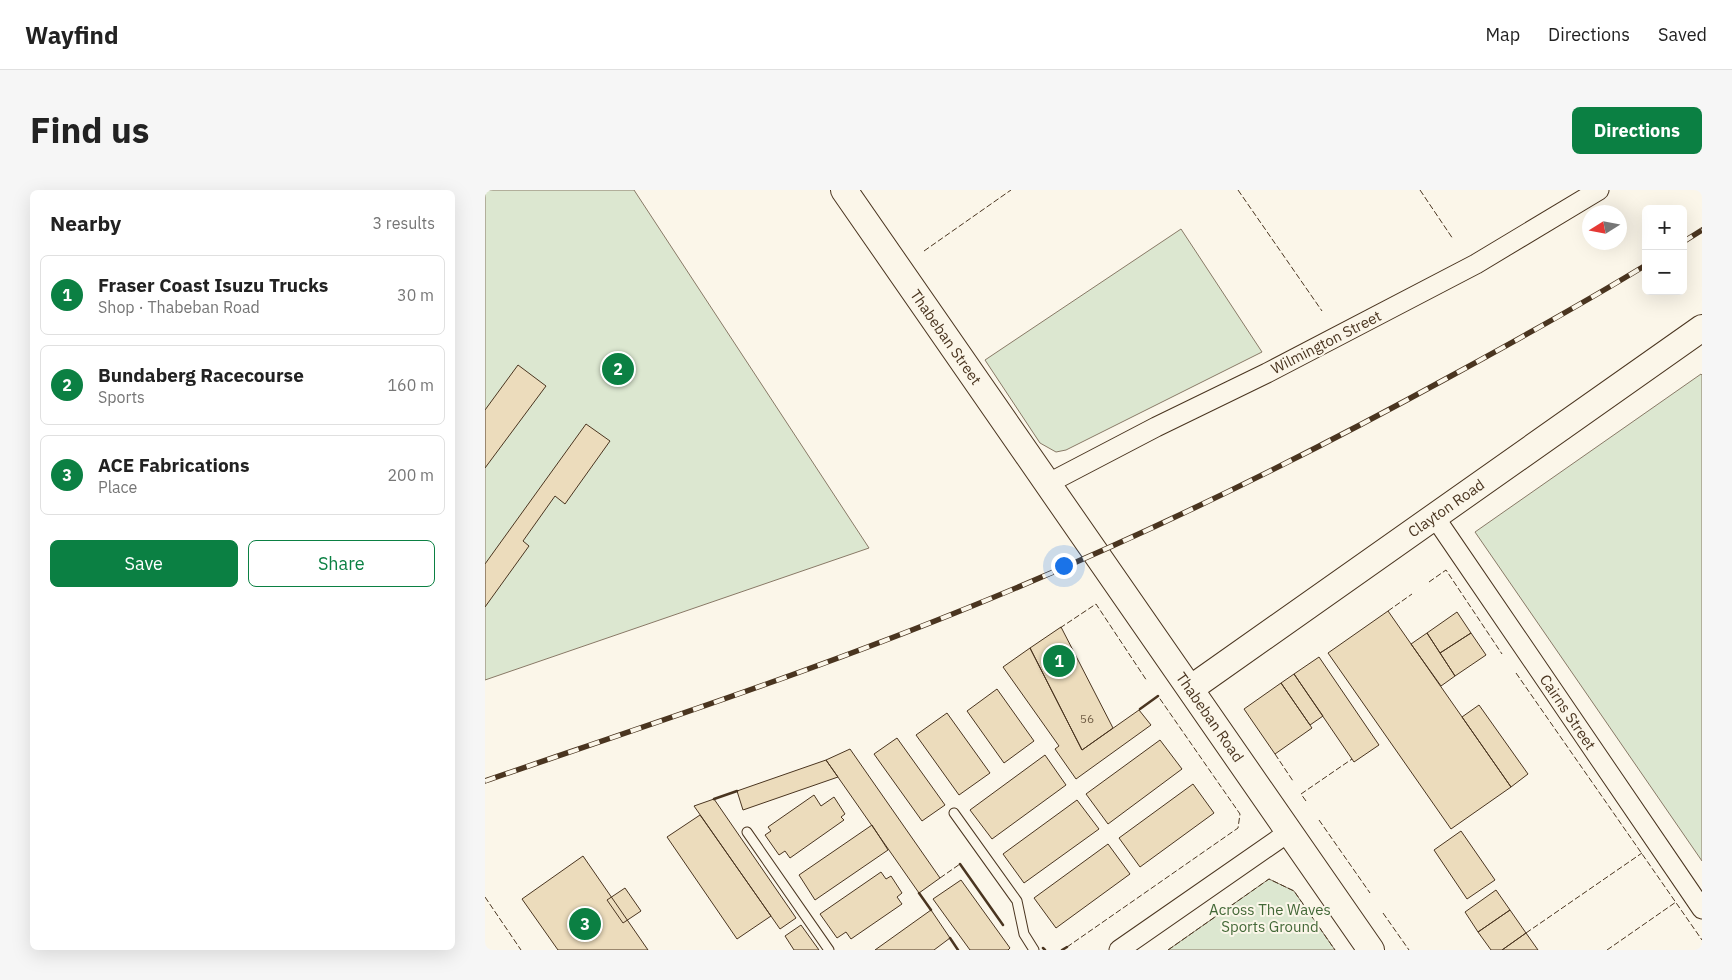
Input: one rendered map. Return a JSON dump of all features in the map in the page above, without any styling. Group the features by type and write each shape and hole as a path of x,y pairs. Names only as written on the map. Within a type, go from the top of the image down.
{"street":[{"name":"Thabeban Street","path":"844,190 1047,484"},
{"name":"Wilmington Street","path":"1047,484 1467,269 1599,190"},
{"name":"Clayton Road","path":"1190,689 1702,328"},
{"name":"Thabeban Road","path":"1047,484 1371,950"},
{"name":"Cairns Street","path":"1434,516 1702,909"},
{"path":"1119,950 1289,832"}],"lane":[{"path":"954,812 1017,901 1024,934 1034,950"},
{"path":"747,832 829,950"}],"green space":[{"path":"485,190 634,190 869,548 485,680"},
{"path":"1181,229 1262,352 1066,450 1056,452 1040,443 985,360"},
{"path":"1702,375 1702,861 1475,532"},
{"name":"Across The Waves Sports Ground","path":"1269,879 1294,891 1335,950 1168,950"}],"building":[{"path":"518,365 546,386 485,468 485,410"},
{"path":"586,424 610,441 565,504 555,496 523,541 529,546 485,607 485,564"},
{"path":"1388,611 1511,787 1451,829 1328,653"},
{"path":"1457,612 1471,633 1440,653 1427,633"},
{"path":"1061,627 1113,728 1082,750 1030,648"},
{"path":"1427,633 1455,676 1441,686 1411,644"},
{"path":"1471,633 1486,655 1455,676 1440,653"},
{"path":"1030,648 1082,750 1139,710 1151,725 1076,779 1055,749 1059,746 1003,667"},
{"path":"1319,657 1379,745 1354,762 1294,674"},
{"path":"1294,674 1323,716 1310,725 1281,683"},
{"path":"1281,683 1312,728 1275,754 1244,709"},
{"path":"997,689 1034,741 1004,763 967,711"},
{"path":"1479,705 1528,774 1511,787 1462,717"},
{"path":"947,713 990,773 959,795 916,735"},
{"path":"897,738 945,805 922,821 874,754"},
{"path":"1160,740 1182,769 1108,824 1086,794"},
{"path":"850,749 940,878 919,893 826,760"},
{"path":"1045,755 1066,785 992,839 970,810"},
{"path":"826,760 838,777 743,810 737,791"},
{"path":"1193,784 1214,813 1140,867 1119,838"},
{"path":"814,795 821,806 834,797 845,814 841,817 844,820 790,858 785,851 779,855 765,835 771,831 768,827"},
{"path":"714,799 796,918 780,929 694,806"},
{"path":"1077,800 1099,829 1024,883 1003,854"},
{"path":"700,815 771,916 737,939 667,837"},
{"path":"872,825 888,850 815,900 799,875"},
{"path":"1461,831 1495,880 1467,899 1434,850"},
{"path":"1108,844 1130,874 1056,928 1034,898"},
{"path":"583,856 648,950 558,950 522,899"},
{"path":"881,872 886,879 891,876 902,893 897,897 902,904 851,939 846,932 837,938 820,914"},
{"path":"961,880 1010,948 1008,950 970,950 933,899"},
{"path":"625,888 641,911 623,923 607,900"},
{"path":"1496,890 1510,910 1478,932 1465,912"},
{"path":"931,910 950,938 934,950 875,950"},
{"path":"1510,910 1526,933 1502,950 1491,950 1478,932"},
{"path":"801,925 819,950 794,950 785,936"},
{"path":"1526,933 1538,950 1502,950"}],"railway":[{"path":"1687,239 1702,230"},
{"path":"485,781 839,658 955,613 1082,560 1207,502 1330,441 1525,335 1642,267"}],"fence":[{"path":"924,251 1011,190"},
{"path":"1238,190 1322,311"},
{"path":"1420,190 1453,239"},
{"path":"1429,582 1446,570 1502,654"},
{"path":"1388,611 1412,594"},
{"path":"1060,628 1096,604 1147,681"},
{"path":"1516,673 1702,940"},
{"path":"1067,947 1238,828 1240,814 1158,696"},
{"path":"1275,754 1293,781"},
{"path":"1306,801 1301,794 1352,759"},
{"path":"1319,820 1370,893"},
{"path":"1526,933 1642,853"},
{"path":"940,878 960,864"},
{"path":"1168,950 1269,879 1294,891 1335,950"},
{"path":"485,897 521,950"},
{"path":"1607,950 1676,902"},
{"path":"1383,913 1409,950"}],"wall":[{"path":"1140,709 1158,696"},
{"path":"714,799 737,791"},
{"path":"960,864 1003,925"},
{"path":"919,893 931,910"},
{"path":"950,938 958,950"},
{"path":"1062,950 1067,947"}],"place":[{"name":"Bundaberg Racecourse","path":"618,369"},
{"name":"Fraser Coast Isuzu Trucks","path":"1059,661"},
{"name":"ACE Fabrications","path":"585,924"}]}
